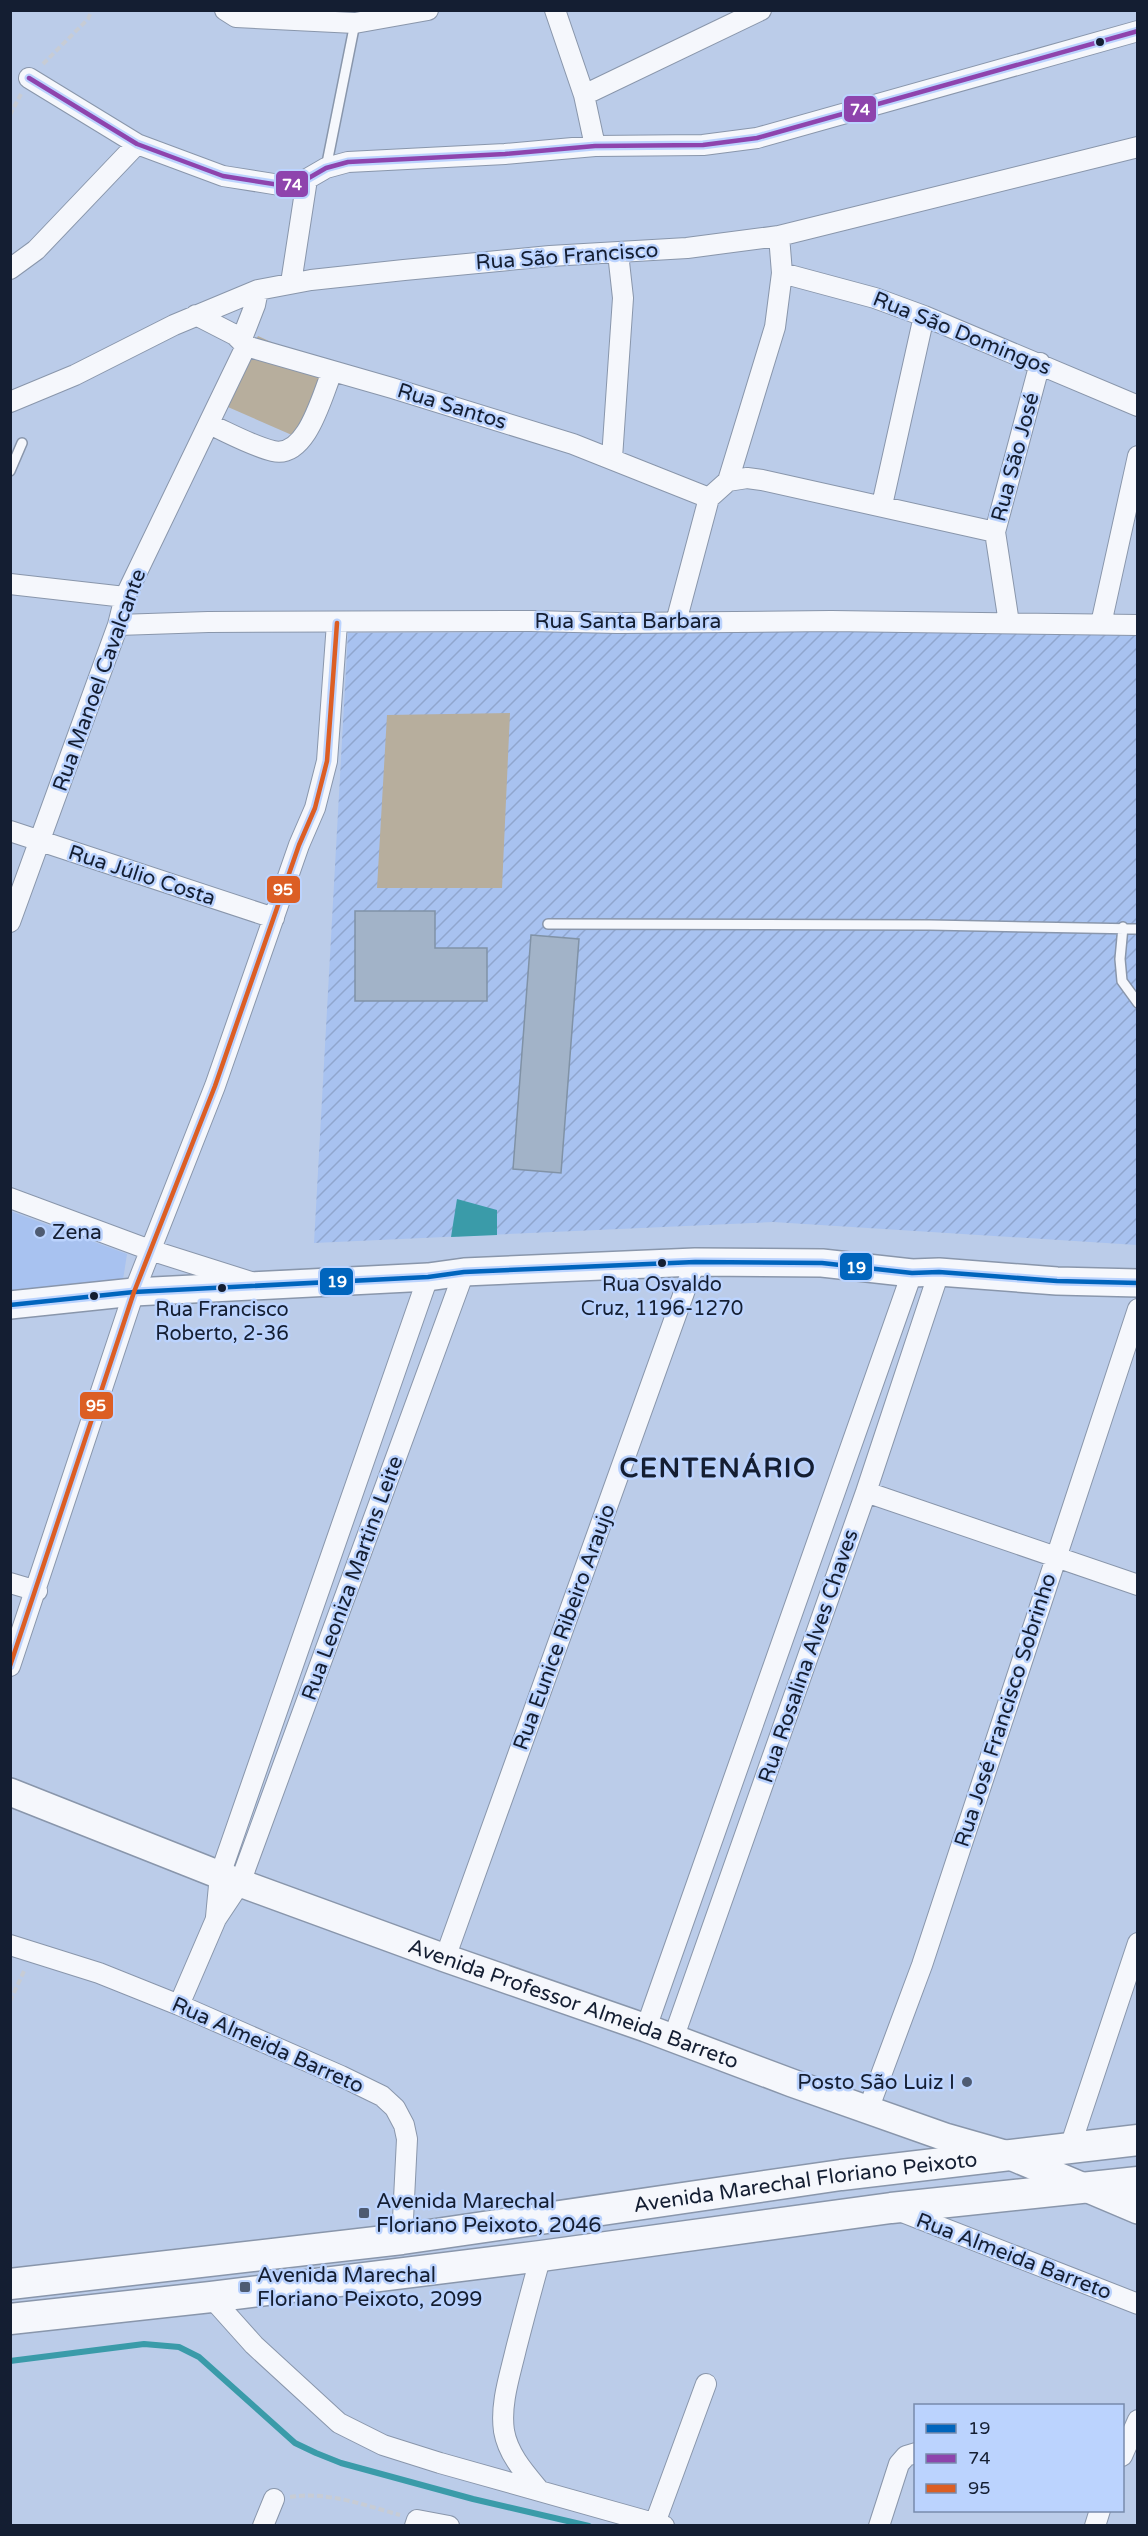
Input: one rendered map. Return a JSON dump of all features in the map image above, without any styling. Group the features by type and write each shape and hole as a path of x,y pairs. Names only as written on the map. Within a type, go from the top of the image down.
{"main road":[{"path":"10,1305 134,1292 428,1277 464,1272 695,1262 822,1263 912,1273 939,1272 1057,1281 1137,1283"},
{"name":"Avenida Professor Almeida Barreto","path":"10,1792 230,1879 445,1958 646,2028 945,2137 1008,2155 1137,2210"},
{"name":"Avenida Marechal Floriano Peixoto","path":"10,2284 402,2239 841,2175 1137,2140"},
{"name":"Avenida Marechal Floriano Peixoto","path":"10,2319 211,2297 541,2256 891,2208 1137,2182"}],"street":[{"path":"230,14 355,23 394,13 428,10"},
{"path":"555,10 584,95 595,146"},
{"path":"584,95 761,10"},
{"path":"29,78 137,144 223,176 249,182 286,186 308,179 326,168 348,162 505,154 595,146 703,145 757,138 1137,31"},
{"path":"10,269 36,250 137,144"},
{"name":"Rua São Francisco","path":"10,402 75,375 196,315 258,290 291,283 483,262 618,253 731,243 778,236 1137,147"},
{"path":"291,283 308,179"},
{"path":"676,622 709,498 728,481 775,327 782,273 778,236"},
{"path":"612,458 623,298 618,253"},
{"name":"Rua São Domingos","path":"782,273 876,298 1040,363 1137,406"},
{"name":"Rua Manoel Cavalcante","path":"10,922 118,625 125,597 209,424 244,344 258,290"},
{"name":"Rua Santos","path":"196,315 228,331 244,344 506,422 612,458 709,498"},
{"path":"882,505 924,316"},
{"name":"Rua São José","path":"1009,623 995,532 1040,363"},
{"path":"209,424 273,451 291,450 298,445 312,422 332,372"},
{"path":"1101,624 1137,456"},
{"path":"728,481 747,478 762,480 995,532"},
{"path":"10,584 125,597"},
{"name":"Rua Santa Barbara","path":"118,625 208,622 676,622 1137,625"},
{"path":"10,1666 37,1591 134,1292 215,1086 299,845 315,808 327,761 337,623"},
{"name":"Rua Júlio Costa","path":"10,831 274,918"},
{"path":"10,1198 150,1250 265,1286"},
{"name":"Rua Eunice Ribeiro Araujo","path":"445,1958 695,1262"},
{"name":"Rua Leoniza Martins Leite","path":"230,1879 464,1272"},
{"name":"Rua Rosalina Alves Chaves","path":"673,2039 866,1492 939,1272"},
{"name":"Rua Rosalina Alves Chaves","path":"646,2028 912,1273"},
{"name":"Rua Leoniza Martins Leite","path":"230,1879 428,1277"},
{"name":"Rua José Francisco Sobrinho","path":"868,2110 922,1965 1137,1309"},
{"path":"866,1492 1137,1585"},
{"path":"10,1583 37,1591"},
{"path":"179,2004 216,1919 230,1879"},
{"path":"1070,2147 1137,1942"},
{"name":"Rua Almeida Barreto","path":"10,1945 99,1973 179,2004 382,2096 395,2108 404,2125 407,2139 402,2239"},
{"name":"Rua Almeida Barreto","path":"891,2208 1137,2304"},
{"path":"539,2490 520,2468 512,2453 505,2433 503,2412 541,2256"},
{"path":"211,2297 254,2345 339,2423 383,2445 440,2463 660,2524 706,2384"},
{"path":"1124,2452 1137,2420"},
{"path":"879,2526 899,2464 906,2456 914,2453"},
{"path":"263,2526 274,2499"},
{"path":"416,2523 449,2526"}],"lane":[{"path":"326,168 355,23"},
{"path":"10,471 22,443"},
{"path":"548,924 1123,927 1137,929"},
{"path":"1123,927 1120,959 1122,981 1137,1003"}],"path":[{"path":"10,115 29,78 88,19 92,10"},
{"path":"10,2001 33,1952"},
{"path":"274,2499 308,2494 339,2499 416,2523"}],"shaded area":[{"path":"258,336 330,369 301,439 221,404"},
{"path":"957,630 1137,636 1137,1245 773,1222 314,1243 348,633"},
{"path":"510,713 502,888 377,888 387,715"},
{"path":"457,1199 497,1210 497,1235 451,1237"},
{"name":"Zena","path":"10,1211 127,1254 122,1286 11,1293"}],"building":[{"path":"355,911 435,911 435,948 487,948 487,1001 355,1001"},
{"path":"531,935 579,939 561,1173 513,1169"}],"waterway":[{"path":"10,2361 144,2344 179,2347 199,2357 295,2443 316,2453 341,2463 473,2499 589,2526"}],"transit line":[{"name":"74","path":"29,78 137,144 223,176 286,186 307,179 326,168 348,162 505,154 595,146 703,145 757,138 1138,31"},
{"name":"95","path":"10,1666 134,1292 215,1086 299,845 315,808 327,761 337,623"},
{"name":"19","path":"10,1305 134,1292 428,1277 464,1272 695,1262 822,1263 912,1273 939,1272 1057,1281 1138,1283"}],"place":[{"name":"Zena","path":"40,1232"},
{"name":"Rua Osvaldo Cruz, 1196-1270","path":"662,1263"},
{"name":"Rua Francisco Roberto, 2-36","path":"222,1288"},
{"name":"Posto São Luiz I","path":"967,2082"},
{"name":"Avenida Marechal Floriano Peixoto, 2046","path":"364,2213"},
{"name":"Avenida Marechal Floriano Peixoto, 2099","path":"245,2287"}],"district":[{"name":"CENTENÁRIO","path":"718,1468"}]}
